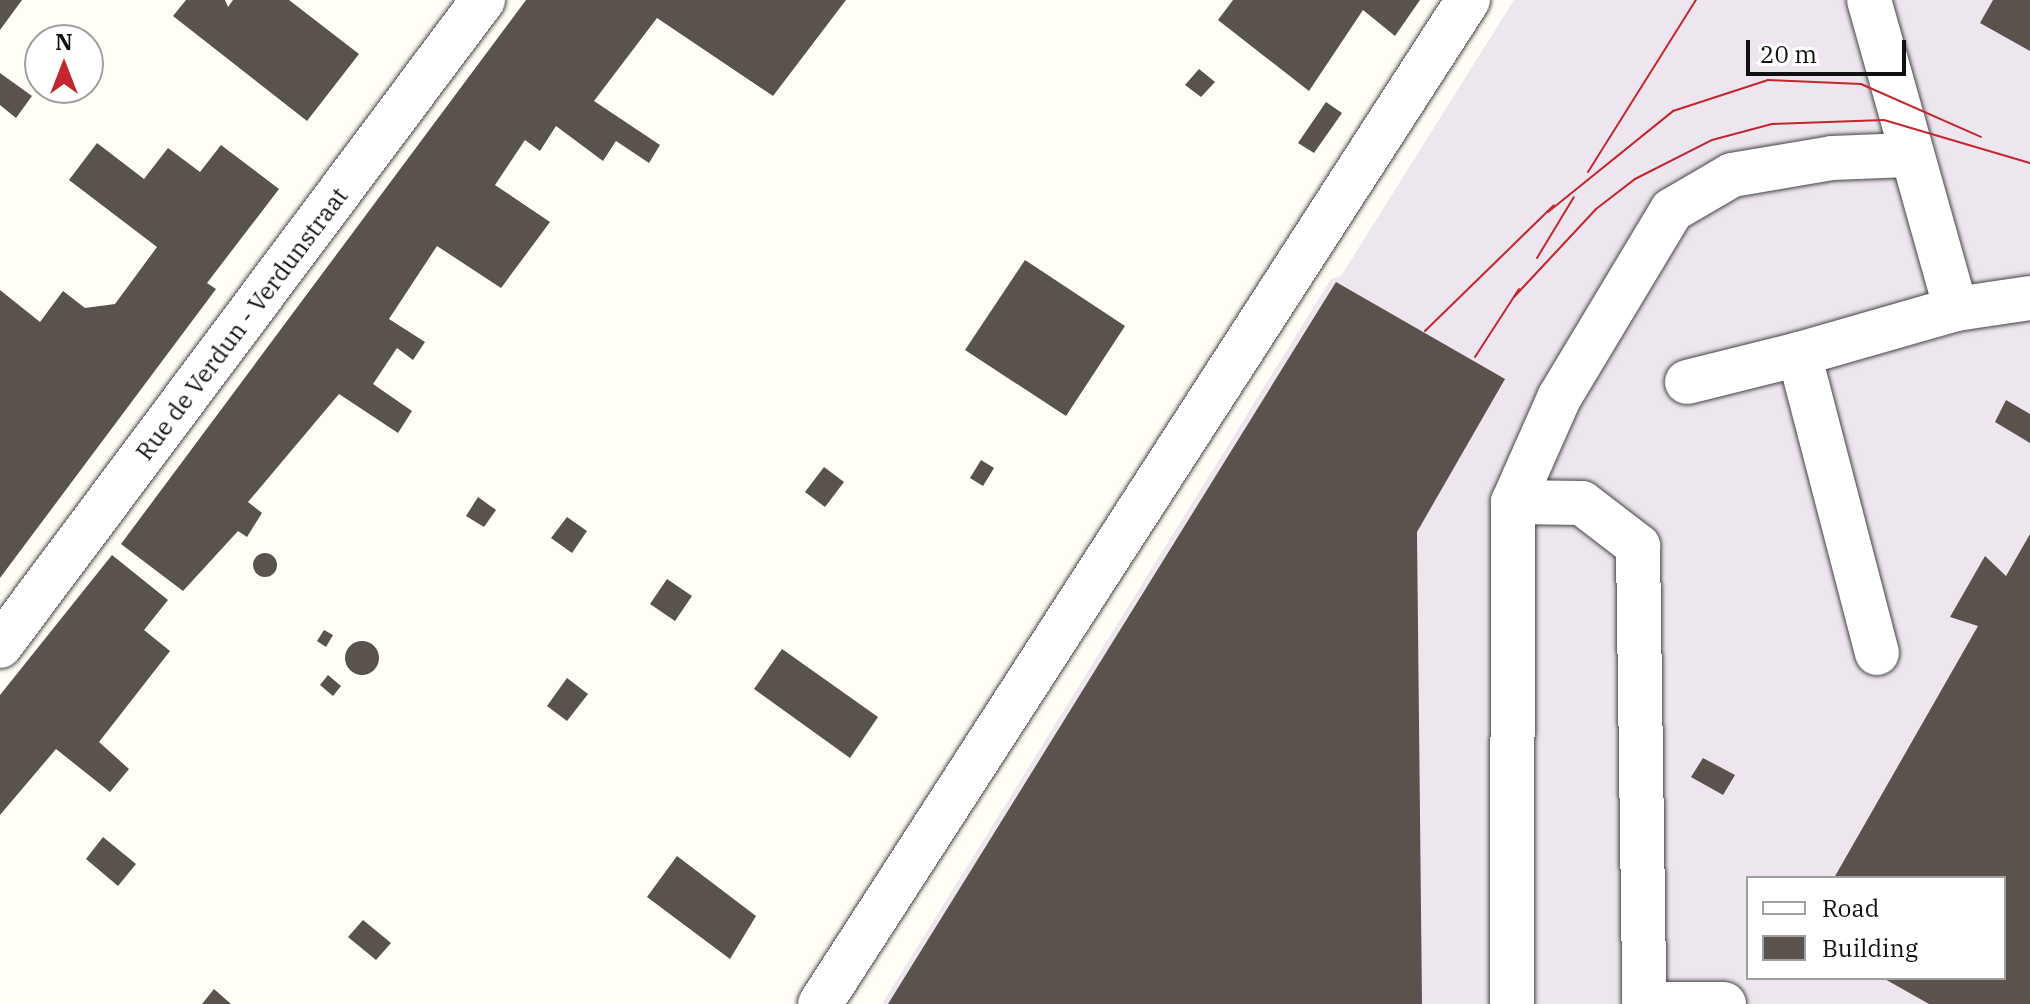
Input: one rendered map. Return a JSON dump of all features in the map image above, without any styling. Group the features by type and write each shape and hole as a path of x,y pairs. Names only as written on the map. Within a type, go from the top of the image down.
{"street":[{"name":"Rue de Verdun - Verdunstraat","path":"0,646 483,0"},
{"path":"820,1004 1122,526 1468,0"},
{"path":"1869,0 1908,155 1956,309"},
{"path":"1512,1004 1513,502 1559,398 1672,210 1732,175 1832,158 1908,155"},
{"path":"1687,382 1956,309 2030,298"},
{"path":"1799,354 1877,653"},
{"path":"1513,502 1582,503 1638,546 1644,1004"},
{"path":"1664,1004 1724,1004"}],"shaded area":[{"path":"1514,0 2030,0 2030,1004 882,1004 1331,279 1341,276"}],"building":[{"path":"0,0 22,0 0,30"},
{"path":"186,0 225,0 228,7 233,0 289,0 359,54 307,121 173,16"},
{"path":"526,0 846,0 773,96 657,18 594,101 660,145 649,163 616,141 603,161 556,126 540,151 525,140 495,185 550,222 501,288 437,246 389,319 425,342 413,360 397,348 373,384 412,411 398,433 339,394 248,502 262,513 247,537 238,531 183,591 121,544"},
{"path":"1233,0 1420,0 1395,36 1363,10 1309,91 1218,20"},
{"path":"1993,0 2030,0 2030,51 1980,23"},
{"path":"1199,69 1215,82 1201,97 1185,85"},
{"path":"0,73 24,90 26,104 16,118 0,105"},
{"path":"1326,102 1342,113 1314,153 1298,143"},
{"path":"97,143 144,179 168,148 200,172 221,145 279,189 207,283 216,289 0,578 0,290 40,322 63,291 85,308 115,304 157,247 69,180"},
{"path":"1025,260 1125,326 1066,416 965,350"},
{"path":"1336,282 1505,379 1417,532 1422,1004 888,1004"},
{"path":"2006,400 2030,414 2030,443 1995,422"},
{"path":"981,460 994,468 983,486 970,478"},
{"path":"824,467 844,482 825,507 805,492"},
{"path":"478,497 496,510 484,527 466,516"},
{"path":"567,517 587,531 572,553 551,538"},
{"path":"2030,534 2030,1004 1929,1004 1887,980 2006,980 2006,876 1835,876 1978,626 1950,617 1985,556 2006,576"},
{"path":"265,553 274,556 277,565 274,574 265,577 256,574 253,565 256,556"},
{"path":"112,555 168,600 144,630 170,651 99,742 129,769 110,792 56,749 0,815 0,695"},
{"path":"667,579 692,596 675,621 650,604"},
{"path":"324,630 333,635 326,647 317,641"},
{"path":"362,641 374,646 379,658 374,670 362,675 350,670 345,658 350,646"},
{"path":"782,649 878,717 850,758 754,689"},
{"path":"328,675 341,686 333,696 320,685"},
{"path":"567,678 588,694 567,721 547,706"},
{"path":"1703,758 1735,775 1723,795 1691,777"},
{"path":"103,837 136,864 118,886 86,859"},
{"path":"677,856 756,916 730,959 647,897"},
{"path":"363,920 391,943 376,960 348,937"},
{"path":"214,989 231,1004 202,1004"}],"tram line":[{"path":"1588,172 1696,0"},
{"path":"1548,212 1673,111 1768,80 1861,84 1981,137"},
{"path":"1514,297 1596,209 1635,179 1712,140 1772,124 1884,120 2030,163"},
{"path":"1537,258 1574,197"},
{"path":"1425,331 1554,205"},
{"path":"1475,357 1519,289"}]}
